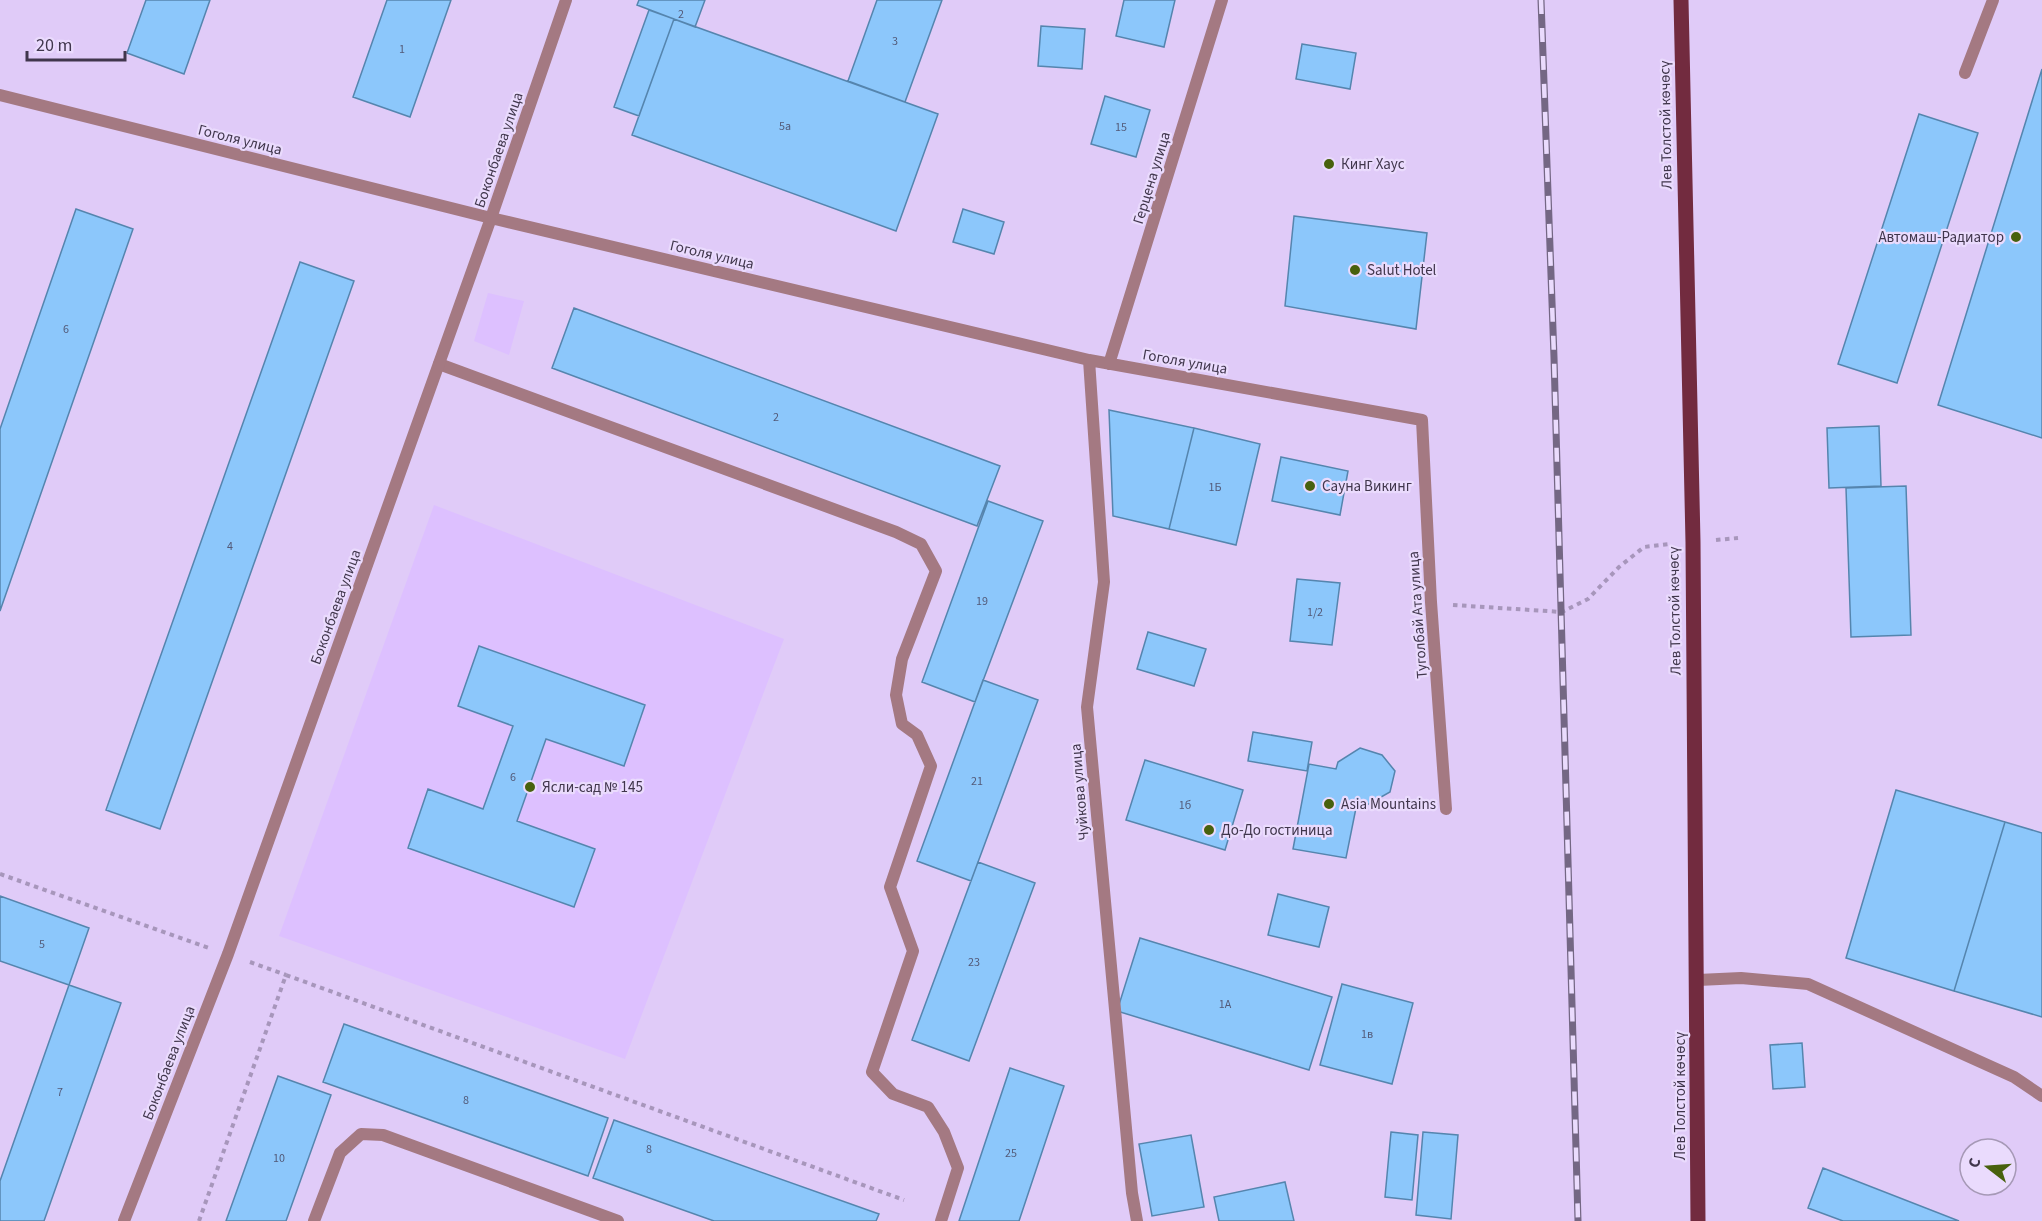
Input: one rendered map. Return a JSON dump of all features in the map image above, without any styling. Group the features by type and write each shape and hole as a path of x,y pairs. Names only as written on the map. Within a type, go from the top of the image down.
{"main road":[{"name":"Лев Толстой көчөсү","path":"1681,0 1693,542 1698,1221"}],"street":[{"name":"Боконбаева улица","path":"124,1221 228,954 491,218 566,0"},
{"name":"Герцена улица","path":"1110,364 1221,0"},
{"path":"1965,73 1993,0"},
{"name":"Гоголя улица","path":"0,95 491,218 1089,360 1422,420"},
{"name":"Чуйкова улица","path":"1089,360 1104,582 1087,707 1130,1181 1137,1221"},
{"path":"439,364 896,532 921,544 936,571 902,659 896,695 902,724 917,735 932,766 890,887 913,951 872,1072 893,1095 928,1107 944,1132 958,1168 941,1221"},
{"name":"Туголбай Ата улица","path":"1422,420 1431,602 1446,809"},
{"path":"1698,980 1741,978 1808,984 2014,1077 2042,1096"},
{"path":"314,1221 340,1152 361,1134 383,1135 618,1221"}],"path":[{"path":"1467,608 1562,612 1588,599 1619,567 1644,547 1738,538"},
{"path":"0,874 228,954 904,1200"},
{"path":"199,1221 286,975"}],"shaded area":[{"path":"488,293 524,301 509,355 474,341"},
{"name":"Ясли-сад № 145","path":"434,505 784,639 625,1059 279,936"}],"building":[{"path":"146,0 210,0 184,74 127,53"},
{"path":"387,0 451,0 410,117 353,97"},
{"path":"639,0 705,0 695,27 637,5"},
{"path":"877,0 942,0 905,102 848,81"},
{"path":"1124,0 1175,0 1164,47 1116,36"},
{"path":"649,10 674,19 639,116 614,107"},
{"path":"674,19 938,114 896,231 632,135"},
{"path":"1041,26 1085,29 1082,69 1038,66"},
{"path":"1302,44 1356,53 1350,89 1296,79"},
{"name":"Автомаш-Радиатор","path":"2042,69 2042,438 1938,405"},
{"path":"1105,96 1150,110 1136,157 1091,144"},
{"path":"1919,114 1978,133 1897,383 1838,364"},
{"path":"76,209 133,229 0,611 0,429"},
{"path":"963,209 1004,222 994,254 953,242"},
{"name":"Salut Hotel","path":"1294,216 1427,233 1416,329 1285,306"},
{"path":"300,262 354,281 160,829 106,810"},
{"path":"574,308 1000,466 977,526 552,368"},
{"path":"1109,410 1194,428 1169,529 1113,516"},
{"path":"1879,426 1881,486 1829,488 1827,428"},
{"path":"1194,428 1260,444 1236,545 1169,529"},
{"name":"Сауна Викинг","path":"1281,457 1348,471 1340,515 1272,501"},
{"path":"1906,486 1911,635 1851,637 1846,488"},
{"path":"988,501 1043,521 975,702 922,682"},
{"path":"1297,579 1340,583 1332,645 1290,641"},
{"path":"1148,632 1206,649 1194,686 1137,669"},
{"name":"Ясли-сад № 145","path":"479,646 645,705 624,766 546,739 517,821 595,849 574,907 408,848 428,789 483,809 513,726 458,706"},
{"path":"983,680 1038,700 971,881 917,861"},
{"path":"1253,732 1312,742 1307,771 1248,761"},
{"name":"Asia Mountains","path":"1360,748 1382,755 1395,771 1390,792 1367,805 1357,803 1346,858 1293,849 1309,764 1336,769 1338,762"},
{"path":"1145,760 1243,790 1225,850 1126,820"},
{"path":"1896,790 2005,822 1954,991 1846,958"},
{"path":"2005,822 2042,833 2042,1017 1954,991"},
{"path":"978,862 1035,883 969,1061 912,1040"},
{"path":"1278,894 1329,907 1319,947 1268,935"},
{"path":"0,896 89,928 69,985 0,961"},
{"path":"1140,938 1332,997 1309,1070 1117,1011"},
{"path":"1342,984 1413,1003 1392,1084 1320,1065"},
{"path":"69,985 121,1003 44,1221 0,1221 0,1181"},
{"path":"344,1024 608,1118 588,1176 323,1082"},
{"path":"1802,1043 1805,1087 1773,1089 1770,1045"},
{"path":"1010,1068 1064,1086 1019,1221 959,1221"},
{"path":"278,1076 331,1095 286,1221 226,1221"},
{"path":"614,1120 879,1214 876,1221 714,1221 593,1178"},
{"path":"1391,1132 1418,1135 1412,1200 1385,1197"},
{"path":"1423,1132 1458,1135 1451,1219 1416,1215"},
{"path":"1191,1135 1204,1207 1152,1216 1139,1144"},
{"path":"1823,1168 1959,1221 1843,1221 1808,1208"},
{"path":"1285,1182 1294,1221 1219,1221 1214,1197"}],"railway":[{"path":"1541,0 1554,357 1578,1221"}],"place":[{"name":"Кинг Хаус","path":"1329,164"},
{"name":"Автомаш-Радиатор","path":"2016,237"},
{"name":"Salut Hotel","path":"1355,270"},
{"name":"Сауна Викинг","path":"1310,486"},
{"name":"Ясли-сад № 145","path":"530,787"},
{"name":"Asia Mountains","path":"1329,804"},
{"name":"До-До гостиница","path":"1209,830"}]}
